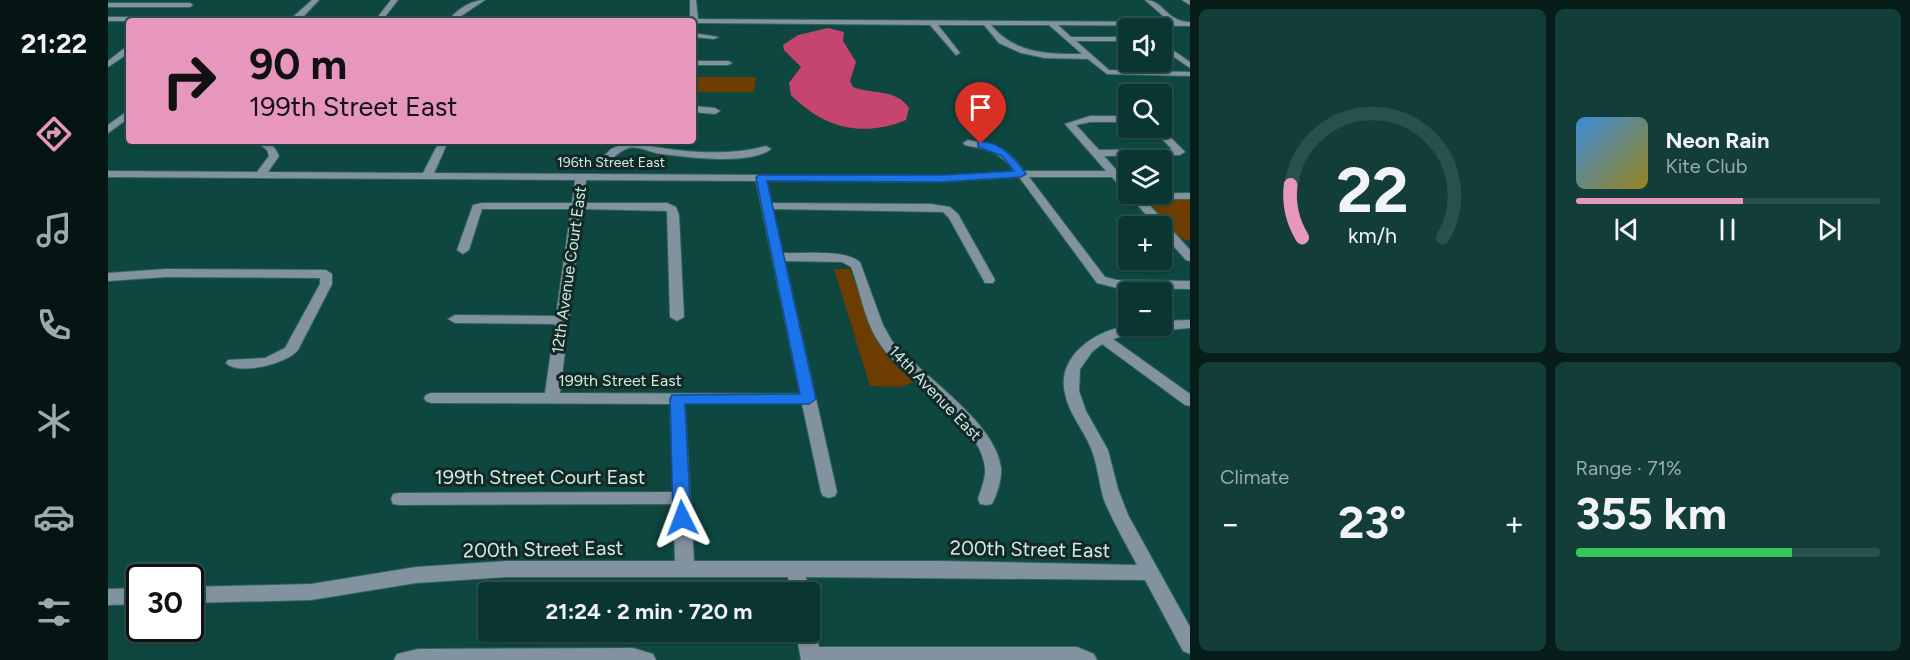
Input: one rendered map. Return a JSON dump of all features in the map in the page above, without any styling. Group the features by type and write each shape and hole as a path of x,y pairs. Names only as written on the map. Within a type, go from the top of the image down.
{"street":[{"path":"173,18 197,0"},
{"path":"297,18 316,0"},
{"path":"384,18 395,0"},
{"path":"454,18 458,13 482,0"},
{"path":"692,18 693,0"},
{"path":"1148,0 1177,24"},
{"path":"1185,0 1190,3"},
{"path":"108,5 190,5"},
{"path":"108,19 126,19"},
{"path":"696,21 1190,24"},
{"path":"932,22 956,53"},
{"path":"986,23 1006,44 1026,51 1052,56 1088,57"},
{"path":"1051,23 1107,72 1190,74"},
{"path":"696,35 714,37"},
{"path":"1068,39 1118,39"},
{"path":"108,65 126,51"},
{"path":"1172,52 1190,66"},
{"path":"696,63 728,63"},
{"path":"696,109 715,111"},
{"path":"108,130 126,115"},
{"path":"1118,119 1089,119 1070,123 1118,178"},
{"path":"1095,153 1180,152 1166,138"},
{"path":"968,142 1008,156 1101,280 1117,284 1190,285"},
{"path":"260,175 274,156 271,149 264,144"},
{"path":"428,176 442,144"},
{"path":"606,159 614,151 631,144"},
{"path":"635,144 648,150 703,153 755,153 766,149"},
{"path":"703,153 706,177"},
{"path":"108,183 112,174"},
{"name":"196th Street East","path":"112,174 942,179 1021,174 1114,174"},
{"name":"12th Avenue Court East","path":"552,398 581,177"},
{"path":"761,178 780,257 829,492"},
{"path":"1172,195 1190,196"},
{"path":"1143,204 1184,244 1190,257"},
{"path":"463,250 472,214 477,207 488,205 663,206 672,209 677,317"},
{"path":"768,206 946,209 954,216 989,280"},
{"name":"14th Avenue East","path":"780,257 849,259 858,270 884,341 898,358 962,416 984,444 993,465 986,498"},
{"path":"108,277 166,273 326,274 326,284 291,350 276,360 233,363"},
{"path":"455,319 561,320"},
{"path":"1172,325 1190,324"},
{"path":"1118,333 1103,338 1083,353 1073,369 1071,381 1074,401 1078,413 1100,448 1112,495 1150,573 1188,638"},
{"path":"1103,338 1190,401"},
{"name":"199th Street East","path":"431,398 809,399"},
{"path":"677,399 685,570"},
{"name":"199th Street Court East","path":"399,499 681,498"},
{"name":"200th Street East","path":"204,595 311,592 416,575 469,571 939,569 1150,573"},
{"path":"796,571 798,582"},
{"path":"108,597 126,596"},
{"path":"808,642 810,658 1077,656 1087,660"},
{"path":"404,660 633,657 646,660"}],"shaded area":[{"path":"828,28 844,32 843,41 856,62 850,81 853,87 898,98 909,108 906,120 874,128 844,127 817,115 791,95 789,83 801,67 784,50 783,45 798,35"},
{"path":"696,77 756,77 754,92 696,92"},
{"path":"1172,198 1190,198 1190,241 1172,234 1172,216 1157,216 1146,204 1172,204"},
{"path":"834,269 850,269 875,338 891,361 914,382 900,387 870,386"}],"route":[{"path":"682,518 677,399 809,399 761,178 942,179 1021,174 1008,156 981,144"}]}
